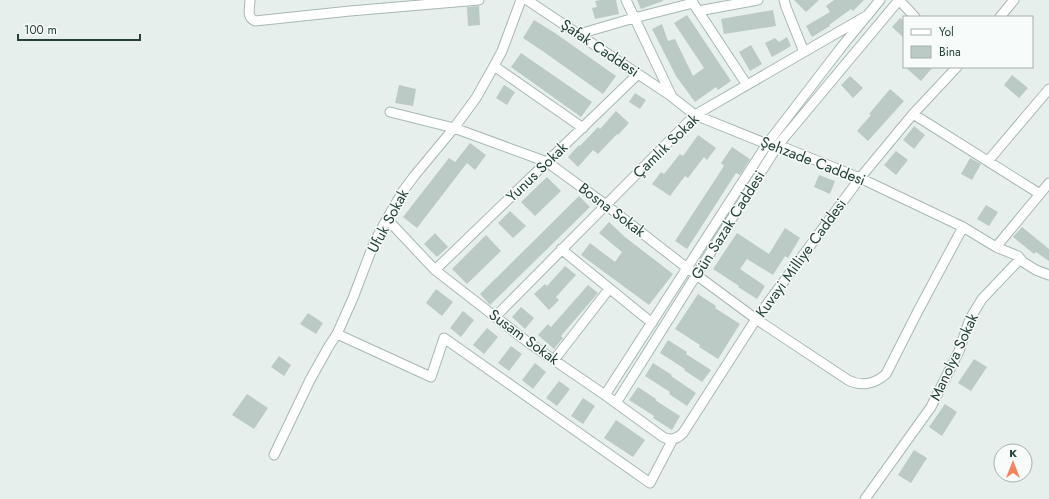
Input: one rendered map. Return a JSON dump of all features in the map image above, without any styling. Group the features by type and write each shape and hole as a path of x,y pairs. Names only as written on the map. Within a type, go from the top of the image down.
{"street":[{"path":"250,0 249,16 255,21 479,0"},
{"name":"Ufuk Sokak","path":"274,455 310,380 337,334 353,298 374,243 387,218 403,191 454,128 476,98 494,66 508,35 521,0"},
{"name":"Şafak Caddesi","path":"527,0 672,97"},
{"name":"Şehzade Caddesi","path":"626,0 672,97 695,115 767,144 778,145 860,178 963,227 996,247 1018,256 1036,270 1049,275"},
{"path":"579,34 634,18 694,5 758,0"},
{"path":"784,0 804,52"},
{"name":"Gün Sazak Caddesi","path":"605,395 767,144 843,44 880,0"},
{"path":"899,0 914,16"},
{"name":"Gün Sazak Caddesi","path":"616,403 778,145 899,0"},
{"path":"1001,16 1014,0"},
{"path":"694,5 747,85"},
{"name":"Çamlık Sokak","path":"495,316 695,115 868,15"},
{"path":"494,66 582,128"},
{"name":"Kuvayi Milliye Caddesi","path":"673,439 677,438 683,433 756,319 860,178 913,114 956,68"},
{"name":"Yunus Sokak","path":"435,270 638,74"},
{"path":"988,162 1049,89"},
{"name":"Bosna Sokak","path":"390,112 454,128 547,162 756,319 853,382 863,384 873,382 886,374 963,227"},
{"path":"913,114 1040,194"},
{"path":"996,247 1049,183"},
{"name":"Susam Sokak","path":"387,218 435,270 529,343 663,437 673,439"},
{"path":"561,249 652,323"},
{"name":"Manolya Sokak","path":"865,499 931,407 959,351 962,339 971,318 982,299 1020,258"},
{"path":"554,360 609,289"},
{"path":"337,334 431,377 444,338 650,483 673,439"}],"building":[{"path":"616,0 619,14 595,19 592,8 597,7 595,1"},
{"path":"637,0 663,0 663,1 641,9"},
{"path":"794,0 819,0 806,12"},
{"path":"834,0 864,0 853,11 851,9 829,25 830,26 812,37 806,26 830,12 826,6"},
{"path":"479,6 480,25 468,26 467,7"},
{"path":"773,10 776,26 724,34 721,19"},
{"path":"687,15 731,81 718,90 716,87 695,102 676,76 652,29 662,24 668,41 675,39 693,76 704,68 674,23"},
{"path":"900,18 903,20 903,37 892,27"},
{"path":"534,20 616,76 603,94 523,38"},
{"path":"787,37 791,46 772,57 765,43 775,38 779,42"},
{"path":"751,45 762,64 750,71 739,52"},
{"path":"521,53 592,102 581,117 511,67"},
{"path":"906,68 932,68 921,81"},
{"path":"1012,75 1028,88 1019,98 1004,85"},
{"path":"850,76 863,88 853,98 841,85"},
{"path":"399,85 416,89 413,106 395,103"},
{"path":"504,85 515,92 507,105 496,98"},
{"path":"890,89 904,101 868,141 857,131"},
{"path":"635,93 646,100 640,109 629,102"},
{"path":"616,111 629,123 598,154 593,150 578,167 568,157 598,127 600,129"},
{"path":"914,126 925,135 914,149 903,140"},
{"path":"698,135 716,148 707,160 704,157 688,178 685,176 670,196 652,184 661,172 664,174 680,154 683,156"},
{"path":"470,143 486,155 475,170 467,163 417,228 403,217 449,158 455,162"},
{"path":"732,147 750,159 740,175 736,173 687,249 675,241 724,166 721,163"},
{"path":"896,151 908,160 896,175 884,165"},
{"path":"970,158 981,164 972,180 961,174"},
{"path":"819,175 835,181 830,194 814,187"},
{"path":"547,177 561,191 535,216 521,202"},
{"path":"579,196 590,207 490,305 480,294"},
{"path":"986,205 998,212 989,226 977,219"},
{"path":"510,211 526,226 513,238 498,223"},
{"path":"609,222 625,237 673,274 649,305 581,255 590,243 615,262 622,252 599,233"},
{"path":"1022,227 1049,249 1049,261 1036,252 1034,254 1013,237"},
{"path":"785,228 800,238 788,258 785,256 773,275 747,259 740,269 765,286 757,299 713,269 737,233 769,254"},
{"path":"435,233 448,247 437,257 424,244"},
{"path":"486,235 501,251 467,284 452,269"},
{"path":"565,266 576,275 556,297 559,300 549,310 534,294 545,284 547,286"},
{"path":"588,285 598,293 561,336 563,338 554,349 538,335 548,324 551,327"},
{"path":"436,289 453,302 442,316 426,303"},
{"path":"698,294 716,306 715,308 740,324 718,359 675,329"},
{"path":"521,307 534,318 525,329 512,317"},
{"path":"463,311 474,320 461,337 450,328"},
{"path":"308,313 323,323 316,334 300,324"},
{"path":"487,328 498,337 484,354 473,345"},
{"path":"668,340 711,370 702,382 660,353"},
{"path":"511,346 522,354 509,371 498,363"},
{"path":"279,356 291,365 284,376 271,367"},
{"path":"974,359 987,367 971,391 958,383"},
{"path":"535,363 546,372 533,389 522,380"},
{"path":"653,363 696,393 687,406 669,394 670,392 645,376"},
{"path":"559,381 570,389 557,406 546,398"},
{"path":"638,387 680,416 672,430 629,400"},
{"path":"247,394 268,408 254,429 232,415"},
{"path":"583,398 595,406 583,424 571,416"},
{"path":"945,404 957,412 942,436 929,427"},
{"path":"616,420 645,440 633,457 604,438"},
{"path":"914,450 927,458 911,483 898,475"}]}
